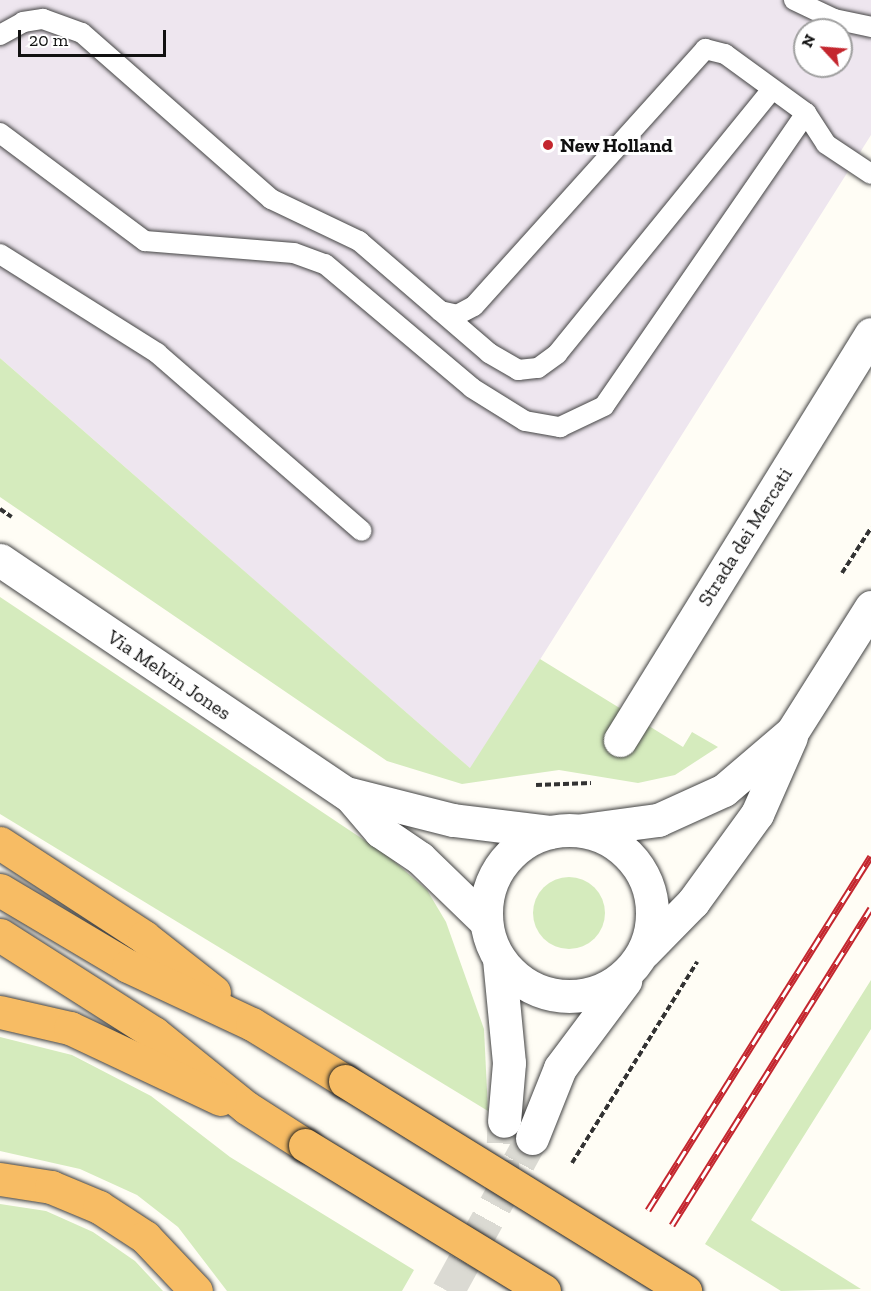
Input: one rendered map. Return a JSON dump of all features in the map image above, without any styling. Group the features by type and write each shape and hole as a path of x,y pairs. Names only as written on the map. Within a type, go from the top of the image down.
{"highway":[{"path":"0,843 144,937 252,1024"},
{"path":"0,890 128,966 252,1024 685,1291"},
{"path":"0,935 163,1039 267,1121 544,1291"},
{"path":"0,1012 70,1028 267,1121"},
{"path":"0,1179 51,1187 99,1207 145,1237 196,1291"}],"street":[{"name":"Strada dei Mercati","path":"620,740 871,334"},
{"name":"Via Melvin Jones","path":"0,560 339,789 486,922"},
{"path":"499,959 528,986 566,998 605,989 638,960 693,902 757,814 799,722 871,607"},
{"path":"504,1121 509,1063 499,959 486,922 486,902 501,866 514,850 565,831 650,822 706,802 772,751 799,722"},
{"name":"Via Melvin Jones","path":"339,789 364,800 453,820 565,831"},
{"path":"532,1138 560,1068 638,960 653,907 644,876 612,841 565,831"}],"lane":[{"path":"794,0 834,19 871,27"},
{"path":"0,35 23,22 43,19 82,33 271,199 359,241 509,367 528,371 547,363 772,89"},
{"path":"436,308 452,315 471,309 700,51 720,51 806,113 830,147"},
{"path":"0,133 145,241 294,253 325,264 472,388 525,421 547,428 572,425 604,406 806,113"},
{"path":"780,151 802,139 830,147 871,174"},
{"path":"0,254 157,352 362,531"}],"path":[{"path":"0,509 21,524"},
{"path":"840,578 871,528"},
{"path":"525,788 561,781 601,786"}],"shaded area":[{"path":"0,0 871,0 871,135 471,769 0,358"}],"green space":[{"path":"0,358 470,768 540,659 683,747 692,732 718,747 675,775 638,783 559,770 462,784 387,761 0,497"},
{"path":"0,597 388,856 427,890 446,922 484,1029 488,1111 0,814"},
{"path":"569,877 589,883 599,893 605,913 599,933 589,943 569,949 549,943 539,933 533,913 539,893 549,883"},
{"path":"871,980 871,1029 751,1220 861,1289 781,1291 705,1244"},
{"path":"0,1037 72,1055 151,1096 230,1157 414,1270 402,1291 227,1291 178,1227 137,1195 80,1169 0,1151"},
{"path":"0,1204 46,1211 93,1232 135,1261 163,1291 0,1291"}],"tunnel":[{"path":"502,1192 504,1121"},
{"path":"448,1291 532,1138"}],"railway":[{"path":"648,1210 871,856"},
{"path":"672,1225 871,908"}],"place":[{"name":"New Holland","path":"548,145"}]}
